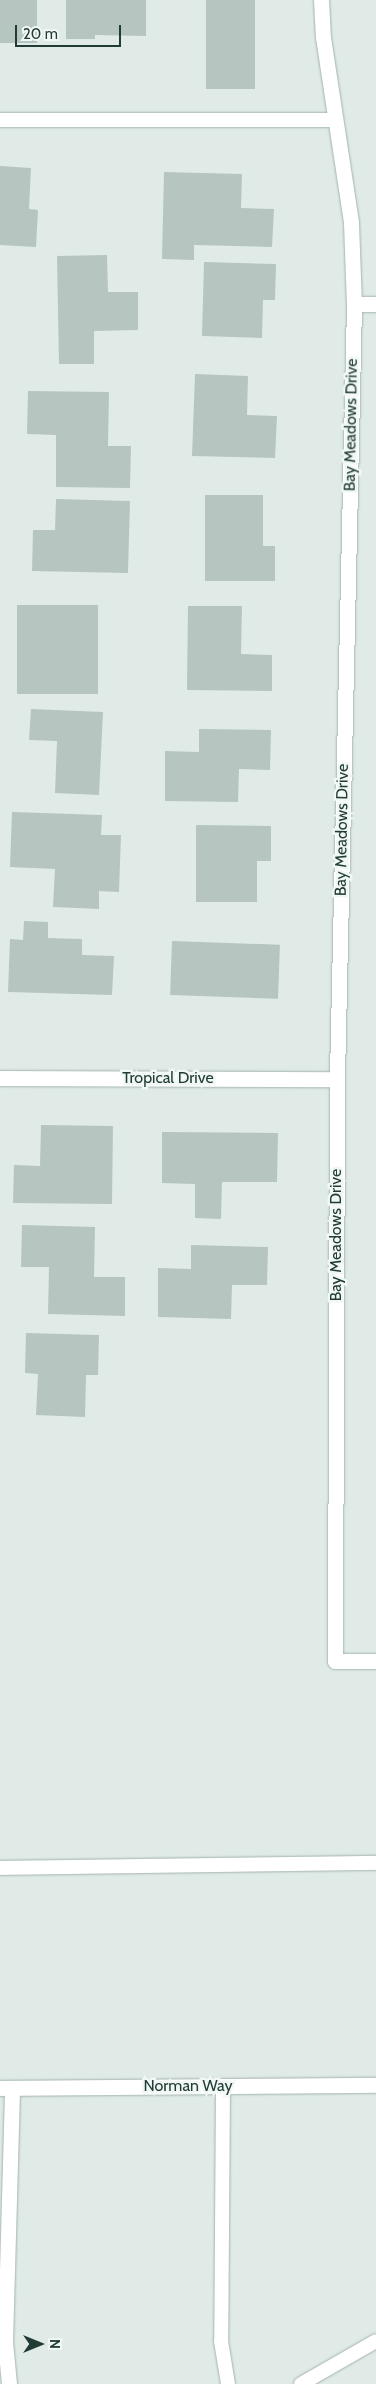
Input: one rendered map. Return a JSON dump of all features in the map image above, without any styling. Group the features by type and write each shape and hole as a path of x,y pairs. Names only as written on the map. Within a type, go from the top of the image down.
{"street":[{"name":"Bay Meadows Drive","path":"321,0 334,120 351,223 354,304 336,1079 335,1662 376,1661"},
{"path":"354,304 376,304"},
{"name":"Tropical Drive","path":"0,1078 336,1079"},
{"name":"Norman Way","path":"6,2088 376,2085"},
{"path":"6,2088 5,2342 9,2384"}],"lane":[{"path":"0,120 334,120"},
{"path":"0,1868 376,1863"},
{"path":"223,2086 221,2341 228,2384"},
{"path":"301,2384 376,2340"}],"building":[{"path":"0,0 37,0 37,43 0,43"},
{"path":"66,0 146,0 146,36 95,35 95,39 66,39"},
{"path":"206,0 255,0 255,89 206,89"},
{"path":"0,166 31,168 29,209 38,210 36,247 0,245"},
{"path":"164,172 242,174 241,208 274,209 272,247 194,245 194,260 162,259"},
{"path":"107,255 108,292 138,292 138,330 94,331 94,364 59,364 57,256"},
{"path":"204,262 276,264 275,300 263,300 262,338 202,336"},
{"path":"195,374 248,376 247,415 277,416 275,458 192,456"},
{"path":"28,391 109,392 108,446 131,446 130,488 56,487 56,435 27,434"},
{"path":"205,495 263,495 263,546 275,546 275,581 205,581"},
{"path":"56,499 130,501 128,573 32,571 33,530 55,530"},
{"path":"17,605 98,605 98,694 17,694"},
{"path":"188,606 242,606 241,654 272,655 272,691 187,690"},
{"path":"31,709 103,712 99,795 55,793 57,741 29,740"},
{"path":"199,729 271,730 270,770 239,769 238,802 165,801 165,751 199,752"},
{"path":"12,812 102,815 101,835 121,835 119,892 99,891 99,909 53,907 55,869 10,867"},
{"path":"196,825 271,826 271,861 257,861 257,902 196,902"},
{"path":"24,921 48,922 48,938 82,939 82,955 114,956 112,995 8,992 10,939 23,940"},
{"path":"172,941 280,945 278,999 170,995"},
{"path":"41,1125 113,1126 112,1204 13,1203 14,1165 40,1166"},
{"path":"162,1132 278,1133 277,1182 222,1182 221,1219 195,1218 195,1184 162,1183"},
{"path":"22,1225 95,1227 94,1277 125,1277 125,1316 48,1314 49,1267 21,1267"},
{"path":"191,1245 268,1247 267,1285 232,1285 231,1319 158,1317 158,1268 191,1269"},
{"path":"26,1333 99,1335 98,1375 86,1375 85,1417 36,1415 38,1374 25,1373"}]}
